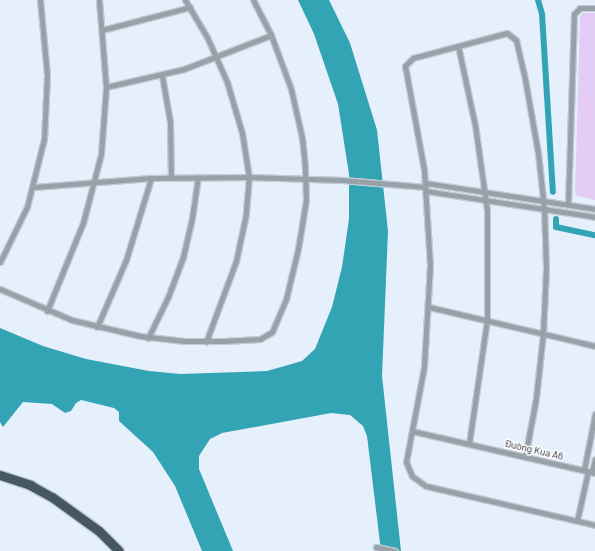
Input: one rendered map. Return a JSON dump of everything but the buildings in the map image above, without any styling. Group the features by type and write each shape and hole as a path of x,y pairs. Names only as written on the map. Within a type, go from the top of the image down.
{"highway":[{"path":"0,475 30,485 52,497 99,531 119,551"}],"street":[{"path":"0,262 20,225 34,187 43,146 47,108 46,54 40,0"},
{"path":"47,311 71,258 96,182 104,132 106,87 99,0"},
{"path":"185,0 217,58 238,117 249,177 247,208 238,254 224,298 206,342"},
{"path":"0,289 47,311 97,327 148,338 206,342 260,339 267,336 275,328 286,299 298,249 306,178 302,138 295,105 271,34 253,0"},
{"path":"102,30 190,7"},
{"path":"568,204 574,14 580,8 595,8"},
{"path":"526,457 536,398 543,334 546,266 544,200 532,116 514,37 503,33 413,58 404,66 426,187 429,307 423,373 406,462 410,474 420,484 595,525"},
{"path":"106,87 162,76 217,58 271,34"},
{"path":"458,46 476,125 486,199 487,320 469,444"},
{"path":"162,76 170,122 171,178"},
{"path":"148,338 168,297 183,257 192,218 198,177"},
{"path":"34,187 151,178 306,178 485,190 595,209"},
{"path":"97,327 126,260 151,178"},
{"path":"426,187 486,199 595,217"},
{"path":"429,307 595,346"},
{"path":"590,472 595,414"},
{"name":"Đường Kua A6","path":"412,431 590,472"},
{"path":"577,521 595,459"},
{"path":"376,547 395,551"}],"shaded area":[{"path":"582,13 595,13 595,200 577,196 575,192 580,17"}],"water":[{"path":"298,0 329,0 350,43 377,130 388,231 382,376 401,551 381,551 367,436 363,426 350,415 331,413 222,433 210,439 199,456 199,469 233,551 202,551 175,486 153,452 119,421 119,412 114,408 81,400 76,403 71,411 65,413 52,404 23,402 3,427 0,422 0,328 43,346 86,359 149,371 180,374 267,371 302,361 315,349 332,307 342,267 349,219 349,174 338,104 314,34"}],"waterway":[{"path":"538,0 542,14 553,192"},
{"path":"556,219 556,227 595,235"}]}
